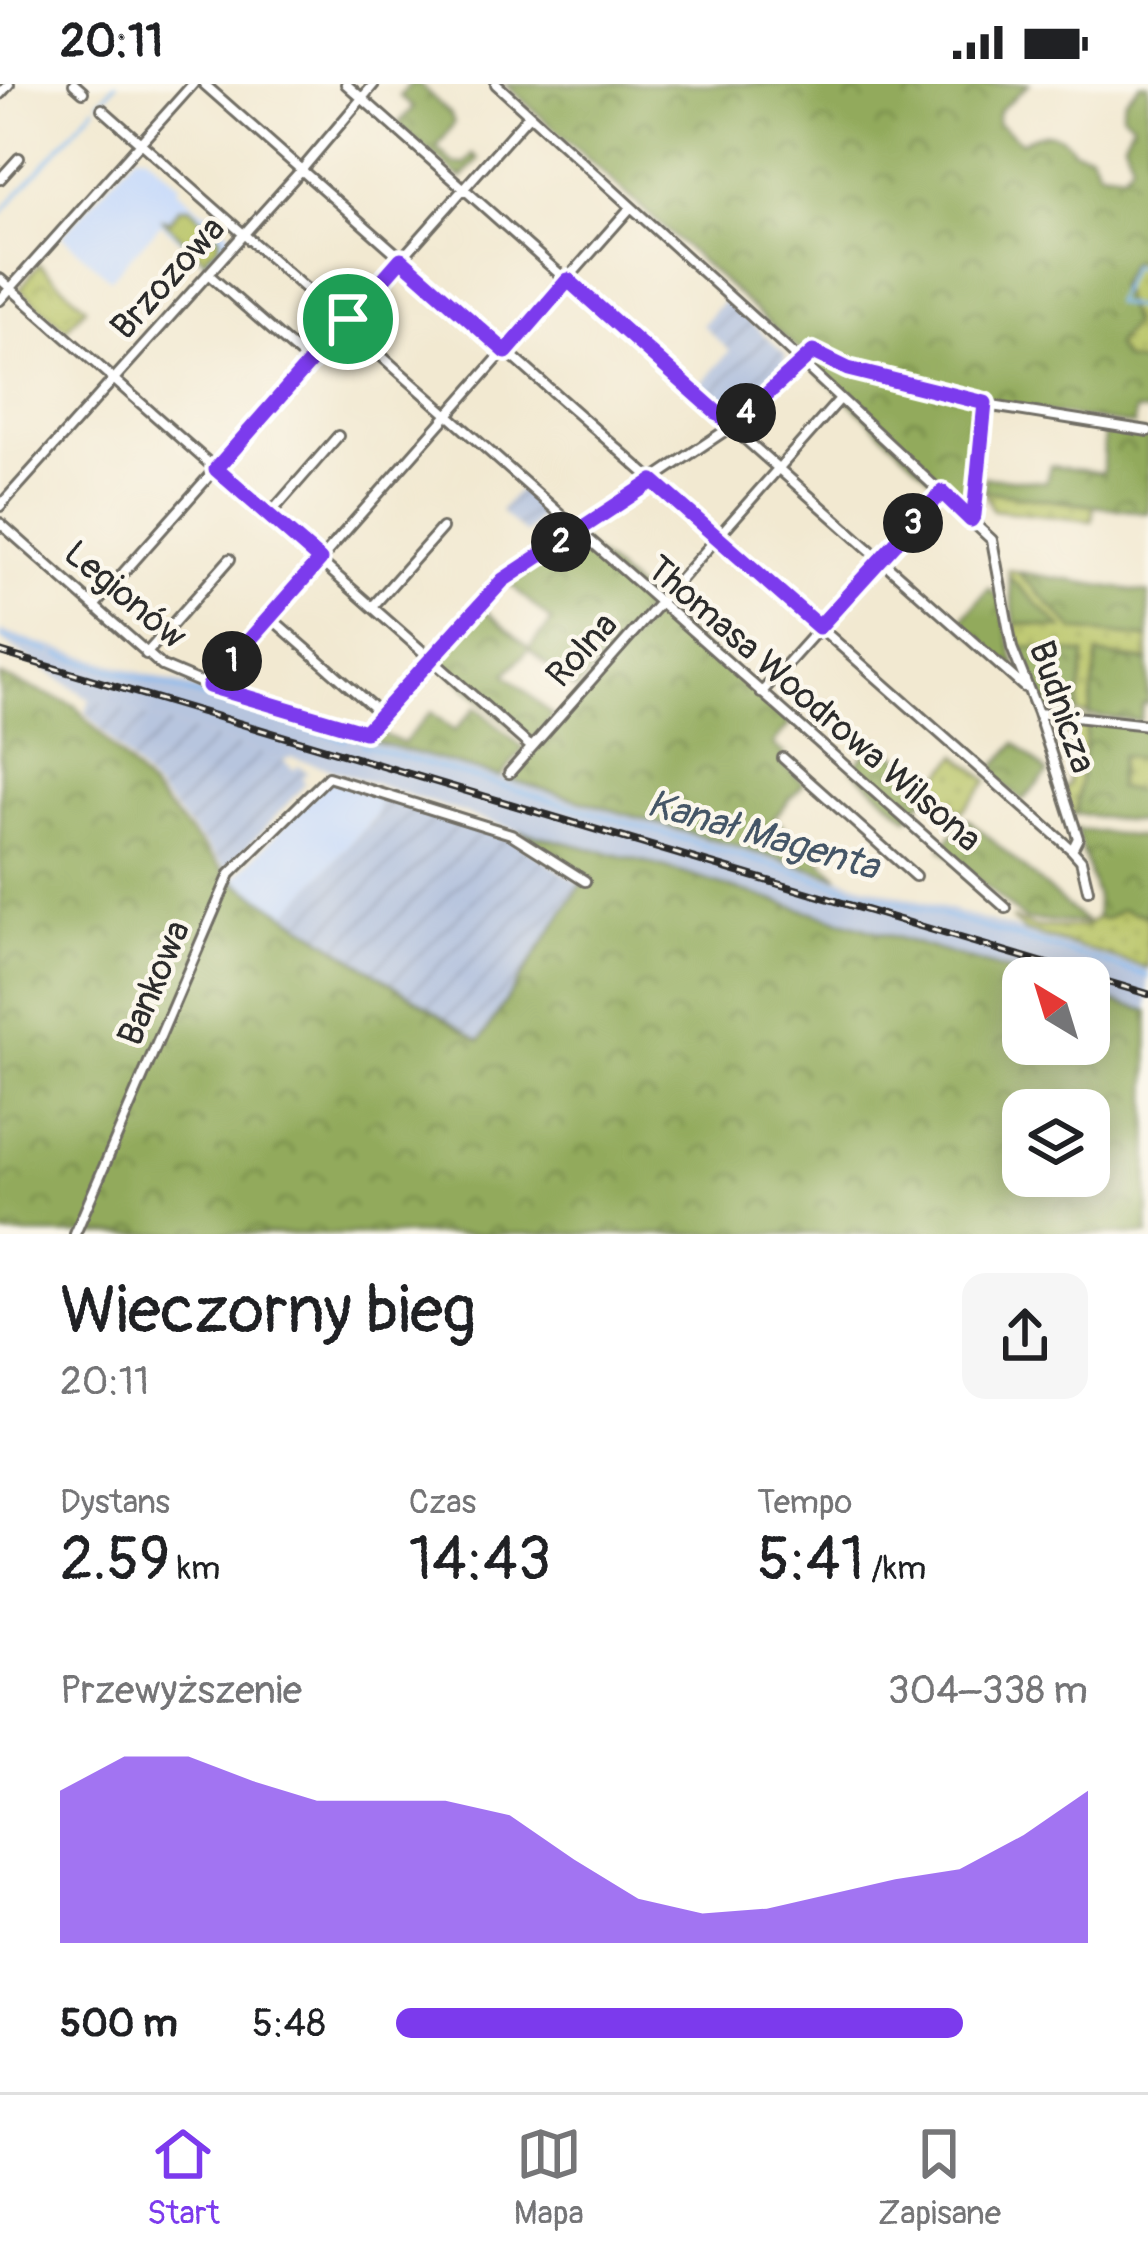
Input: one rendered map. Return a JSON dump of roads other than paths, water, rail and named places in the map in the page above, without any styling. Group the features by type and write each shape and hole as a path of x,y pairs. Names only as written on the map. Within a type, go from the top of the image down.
{"street":[{"path":"0,94 9,84"},
{"path":"74,84 83,92"},
{"path":"0,300 193,84"},
{"path":"204,84 1072,850"},
{"path":"346,84 1030,692"},
{"name":"Brzozowa","path":"0,506 374,84"},
{"path":"496,84 971,520"},
{"name":"Thomasa Woodrowa Wilsona","path":"102,109 1006,908"},
{"path":"94,606 529,115"},
{"path":"0,179 19,158"},
{"path":"209,686 631,207"},
{"path":"208,274 310,363"},
{"path":"0,279 531,748"},
{"path":"271,617 382,715 503,580 732,426 800,361 817,352 848,369 985,403 1148,431"},
{"name":"Rolna","path":"509,773 839,400"},
{"path":"971,520 985,403"},
{"path":"269,515 338,436"},
{"path":"761,693 942,492"},
{"name":"Budnicza","path":"971,520 988,536 995,551 1012,648 1078,838 1072,850 1081,860 1088,890"},
{"name":"Legionów","path":"0,524 162,666 209,686 362,733 382,715"},
{"path":"373,606 442,528"},
{"path":"146,653 230,559"},
{"path":"1038,713 1148,725"},
{"path":"783,758 915,876"},
{"name":"Bankowa","path":"75,1234 230,874 323,781 337,776 511,834 585,881"}],"waterway":[{"path":"99,102 116,84"},
{"path":"0,214 95,107"},
{"path":"1148,270 1131,266 1114,303 1148,310"},
{"path":"1142,308 1148,293"},
{"name":"Kanał Magenta","path":"0,637 51,652"},
{"name":"Kanał Magenta","path":"58,654 346,740"},
{"name":"Kanał Magenta","path":"362,745 1148,976"}],"railway":[{"path":"0,652 1148,994"}]}
